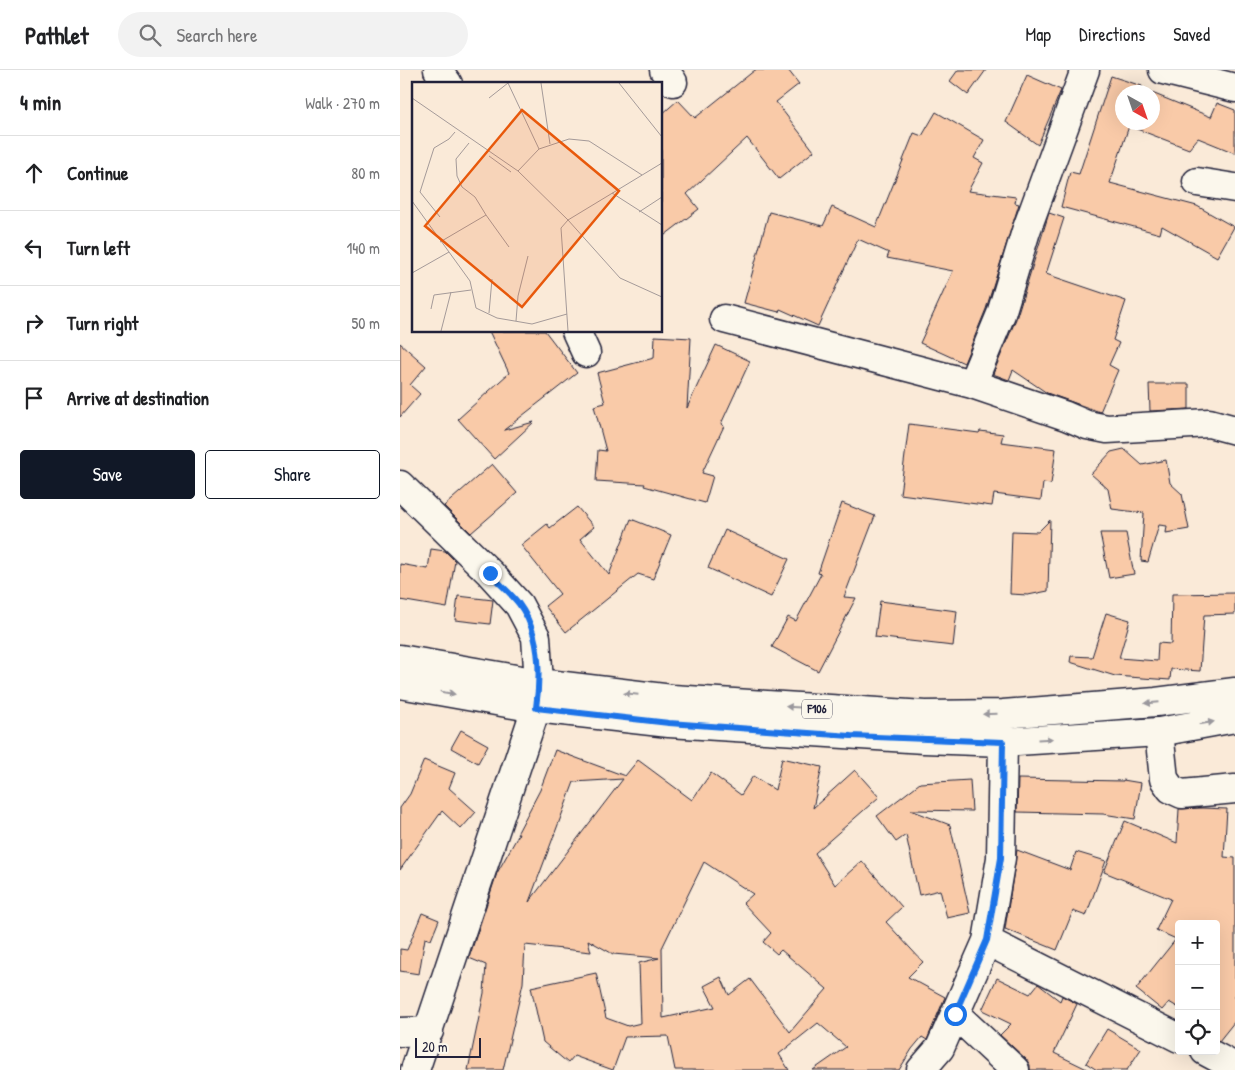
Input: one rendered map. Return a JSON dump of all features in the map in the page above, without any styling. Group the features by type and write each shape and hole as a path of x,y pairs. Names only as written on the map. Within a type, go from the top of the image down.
{"street":[{"path":"438,70 447,82"},
{"path":"972,384 1001,314 1026,231 1084,70"},
{"path":"1163,70 1235,88"},
{"path":"1197,182 1235,188"},
{"path":"724,319 972,384 1087,425 1107,429 1209,423 1235,430"},
{"path":"400,485 490,573 519,605 536,637 538,696 415,1070"},
{"name":"F106","path":"400,659 538,696 669,723 851,736 1003,742 1159,732 1235,718"},
{"name":"F106","path":"400,684 538,696 672,698 925,715 1002,714 1156,702 1235,692"},
{"path":"1159,732 1164,779 1172,789 1182,794 1235,789"},
{"path":"921,1070 940,1048 987,940 1001,858 1003,742"},
{"path":"987,940 1175,1036"},
{"path":"955,1014 1015,1070"},
{"path":"400,1032 429,1030"},
{"path":"1212,1055 1235,1067"}],"building":[{"path":"755,70 788,70 799,84 776,102 814,151 779,179 747,138 687,194 699,209 662,237 662,114 678,100 695,118"},
{"path":"958,70 986,70 968,95 950,81"},
{"path":"1027,75 1061,90 1038,145 1006,122"},
{"path":"1111,76 1139,85 1115,85 1115,130 1128,130 1110,183 1197,206 1234,227 1217,257 1162,226 1160,234 1061,207 1070,172 1079,174"},
{"path":"1160,96 1211,117 1217,103 1235,110 1235,153 1198,138 1189,149 1139,130 1160,130"},
{"path":"936,112 984,140 974,158 983,163 968,191 1016,197 1015,203 1019,204 986,309 964,363 920,343 953,271 887,258 889,253 858,239 818,326 780,309 779,312 744,303 769,212 823,226 832,207 876,227 914,133 922,136"},
{"path":"1049,213 1064,218 1046,274 1126,301 1113,340 1119,343 1109,365 1118,370 1100,412 1047,393 1013,370 1009,380 993,374 1016,319"},
{"path":"489,332 546,332 577,373 504,430 534,422 494,459 458,419 509,373"},
{"path":"655,336 691,338 687,408 716,345 750,361 721,424 724,426 702,473 713,476 705,503 644,486 645,484 596,481 598,450 606,451 594,406 605,403 597,373 654,358"},
{"path":"400,343 426,366 410,385 420,394 400,417"},
{"path":"1149,384 1189,384 1189,409 1150,411"},
{"path":"909,424 979,433 980,431 1003,434 1001,442 1056,449 1051,484 1043,483 1041,500 994,494 992,506 900,494"},
{"path":"1124,449 1142,465 1166,460 1170,483 1182,494 1189,529 1166,533 1167,526 1159,525 1148,562 1141,561 1144,513 1112,509 1108,489 1091,474 1111,452"},
{"path":"492,464 517,493 471,533 444,506"},
{"path":"842,503 875,516 844,597 856,598 818,671 772,647 788,617 796,621 821,574 818,573"},
{"path":"577,507 594,527 580,539 609,575 631,519 671,535 653,579 638,574 566,632 545,606 560,594 521,545 547,524 550,528"},
{"path":"1050,520 1048,591 1028,595 1010,594 1012,531 1038,532"},
{"path":"725,530 789,559 771,597 708,568"},
{"path":"1100,533 1126,533 1134,574 1109,578"},
{"path":"431,549 445,551 455,561 447,608 400,600 400,564 428,569"},
{"path":"1235,593 1235,614 1204,615 1200,671 1171,669 1170,680 1115,676 1070,662 1071,656 1092,657 1106,613 1130,620 1119,658 1157,661 1158,643 1171,644 1172,594"},
{"path":"458,596 493,600 490,624 455,620"},
{"path":"880,601 957,611 953,646 875,637"},
{"path":"461,730 488,745 478,763 451,748"},
{"path":"555,750 625,776 638,760 692,800 711,773 741,795 753,776 775,790 782,758 822,767 813,808 855,770 879,797 815,853 835,885 862,861 902,907 886,922 923,962 908,977 945,997 927,1040 922,1037 899,1070 813,1070 846,1047 818,1023 779,1054 789,1070 675,1070 668,1036 625,1037 613,1070 574,1056 568,1063 543,1042 531,987 596,973 606,1018 628,1026 641,1023 639,963 659,958 613,954 588,940 591,952 525,945 523,983 503,1070 468,1070 484,993 486,965 469,958 497,873 519,834 517,834 540,790","holes":["623,779 529,902 574,782","704,862 753,894 743,903 771,933 763,942 777,954 781,950 827,989 790,1032 750,979 729,995 721,977 704,986 715,1007 663,1018 662,948"]},
{"path":"424,760 455,773 449,788 476,812 461,829 442,811 400,870 400,808 410,794"},
{"path":"1018,779 1123,780 1141,783 1135,819 1103,814 1017,812"},
{"path":"970,780 972,811 911,810 950,825 970,913 947,918 940,890 919,895 906,835 896,842 877,816 920,783"},
{"path":"1179,809 1227,809 1224,857 1235,858 1235,1021 1220,1040 1220,920 1175,920 1175,939 1156,930 1171,899 1104,872 1125,821 1177,843"},
{"path":"1017,850 1070,870 1076,852 1106,861 1086,916 1073,911 1057,950 1005,929"},
{"path":"422,913 439,920 431,940 425,938 419,974 400,971 400,949 407,950"},
{"path":"1175,940 1175,1006 1169,1002 1162,1010 1136,989"},
{"path":"997,978 1030,994 1038,984 1060,1001 1062,996 1077,1004 1054,1053 1089,1070 1030,1070 1030,1065 1026,1059 1000,1035 1011,1024 982,1010"},
{"path":"1107,1029 1141,1049 1127,1070 1097,1070 1086,1063"}],"route":[{"path":"490,573 519,605 536,637 539,684 536,708 669,723 851,736 1003,742 1001,858 987,940 955,1014"}]}
